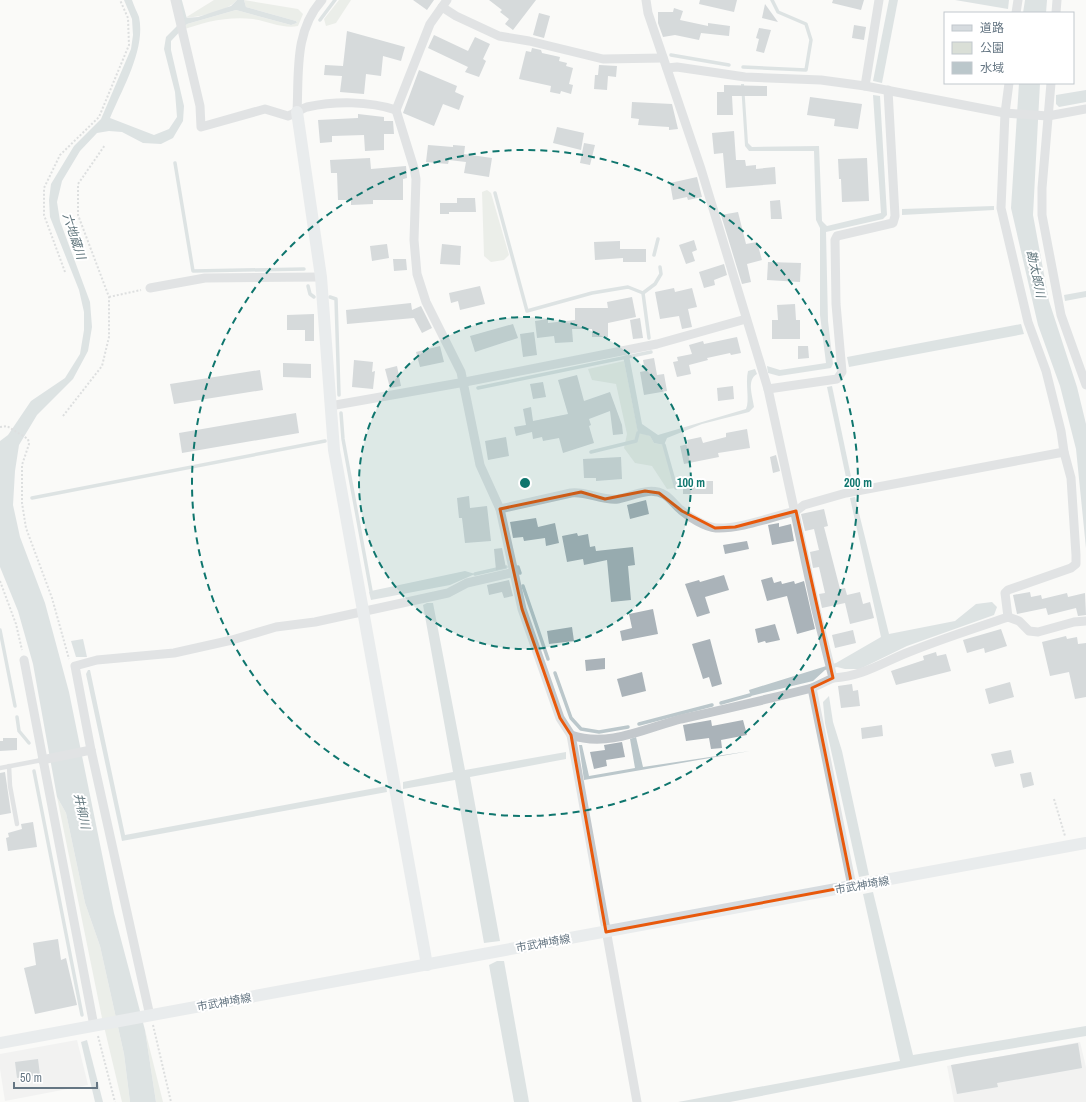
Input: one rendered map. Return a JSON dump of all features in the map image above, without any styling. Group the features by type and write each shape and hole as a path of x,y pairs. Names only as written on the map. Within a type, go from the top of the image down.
{"main road":[{"path":"297,112 321,277 334,450 427,965"},
{"name":"市武神埼線","path":"0,1043 1086,843"}],"street":[{"path":"175,0 200,106 201,127 265,110 288,116 306,108 343,103 385,106 396,110"},
{"path":"297,112 300,43 312,11 322,0"},
{"path":"646,0 648,13 701,169 768,389 796,511 816,610 832,670"},
{"path":"865,86 879,0"},
{"path":"1016,12 1018,0"},
{"path":"1056,12 1057,0"},
{"path":"637,1102 571,735 560,718 522,609 500,509 480,465 465,382 426,302 417,274 414,240 416,179 396,110 430,24 444,4 456,16 499,36 529,41 603,59 663,58"},
{"path":"667,68 677,67 745,77 821,80 888,90 1005,113 1048,116 1086,109"},
{"path":"1008,617 1005,593 1008,590 1071,568 1076,564 1071,478 1046,372 1028,322 1001,208 1005,113 1009,84"},
{"path":"1051,84 1042,188 1044,229 1061,315 1086,385"},
{"path":"768,389 837,378 842,372 836,304 835,240 838,236 893,223 895,216 888,90"},
{"path":"150,288 205,278 321,277"},
{"path":"330,406 465,382 657,344 746,319"},
{"path":"500,509 571,493 581,492 605,499 618,499 645,491 658,492 666,496 682,511 708,526 715,528 735,527 796,511 804,505 846,494 1064,452"},
{"path":"149,1016 91,750 75,666 97,660 174,653 232,640 276,627 315,622 448,593 467,583 515,572"},
{"path":"832,670 850,677 866,672 908,652 1008,617 1019,621 1029,631 1038,632 1074,622 1086,621"},
{"path":"24,660 42,760 97,1025"},
{"path":"571,735 583,739 615,738 680,720 812,688 832,670"},
{"path":"812,688 852,886"},
{"path":"42,760 91,750"}],"lane":[{"path":"0,768 42,760"},
{"path":"9,766 10,786 18,824"}],"path":[{"path":"65,272 44,215 44,188 60,155 99,117 129,45 128,18 120,0"},
{"path":"63,416 102,366 109,337 109,297 78,215 78,184 105,145"},
{"path":"109,297 150,288"},
{"path":"0,427 7,426 28,439 29,444 22,465 22,503 26,528 52,598 68,658 75,666"},
{"path":"0,581 16,624 24,660"},
{"path":"1054,799 1068,847"},
{"path":"149,1016 171,1102"},
{"path":"97,1025 115,1102"}],"highlighted area":[{"path":"645,491 659,493 682,511 715,528 735,527 796,511 833,678 812,688 852,886 606,932 571,735 560,718 522,609 500,509 581,492 605,499"}],"shaded area":[{"path":"77,1040 88,1085 5,1101 0,1069 0,1054"},
{"path":"1080,1042 1086,1067 1086,1102 954,1102 947,1066"}],"green space":[{"path":"214,0 237,0 219,11 185,18"},
{"path":"244,0 298,9 303,14 298,26 292,27 281,26 253,19 234,18 207,22 180,31 187,24 236,10 291,25 297,23 296,21 246,7"},
{"path":"339,0 351,0 336,23 326,26 324,19"},
{"path":"487,190 491,193 509,255 504,260 491,262 484,256 482,192"},
{"path":"624,361 638,432 650,436 654,443 664,445 676,488 667,489 652,466 635,463 624,448 627,434 616,384 592,380 588,369"},
{"path":"57,797 66,813 85,903 100,946 124,1054 130,1102 122,1102 102,1018"},
{"path":"145,1030 163,1102 156,1102"}],"water":[{"name":"井柳川","path":"124,0 132,0 139,17 139,42 132,69 110,118 154,135 169,129 177,117 175,92 164,49 166,37 185,18 198,17 231,6 237,0 244,0 246,7 296,21 297,23 291,25 236,10 187,24 171,41 171,50 184,106 183,121 173,138 161,144 143,143 122,132 109,131 97,133 80,151 62,181 57,202 60,221 90,302 92,327 88,351 73,379 37,415 19,445 15,471 13,505 20,537 45,603 69,692 114,913 145,1030 156,1102 130,1102 124,1054 100,946 85,903 66,813 57,797 33,664 18,611 0,567 0,441 8,435 31,401 65,378 80,354 84,330 84,312 79,290 50,217 49,200 51,184 74,146 101,119 131,49 133,35 132,19"},
{"path":"889,0 898,0 882,83 873,81"},
{"path":"955,0 1009,0 1008,9"},
{"path":"1025,0 1047,0 1046,12 1023,12"},
{"path":"741,84 744,84 748,143 752,147 819,146 822,221 827,226 881,213 873,95 880,96 887,215 883,219 826,232 828,321 833,364 831,368 779,376 768,373 767,366 780,370 826,363 820,315 820,228 816,220 814,151 749,151 745,146"},
{"name":"勘太郎川","path":"1019,84 1040,84 1033,215 1049,301 1077,387 1086,424 1086,548 1076,449 1060,386 1038,325 1011,208"},
{"path":"1086,90 1086,102 1059,107 1056,104 1056,95"},
{"path":"994,206 994,210 902,215 902,209"},
{"path":"1086,291 1086,297 1065,301 1064,295"},
{"path":"1021,324 1024,334 849,367 847,357"},
{"path":"629,355 642,424 658,435 746,409 748,401 748,371 755,369 757,374 752,380 751,384 754,407 749,412 702,424 667,438 664,445 654,443 650,436 638,433 623,356"},
{"path":"832,386 853,486 848,487 827,387"},
{"path":"855,497 889,634 955,621 976,604 992,602 997,607 994,615 907,646 860,669 845,669 837,667 825,670 813,681 751,696 749,690 836,663 881,637 850,498"},
{"path":"465,571 475,574 450,585 371,600 369,592 371,591"},
{"path":"433,603 465,770 566,752 566,759 470,777 500,941 484,943 455,780 403,789 403,782 453,772 423,605"},
{"path":"83,639 87,657 76,657 71,641"},
{"path":"88,670 90,670 125,835 386,786 387,792 122,841 86,674"},
{"path":"829,696 833,722 842,751 869,875 859,877 825,723 823,702"},
{"path":"636,737 643,767 750,751 584,780 579,745 582,745 589,776 635,768 630,739"},
{"path":"873,892 913,1055 1086,1026 1086,1036 967,1056 730,1102 678,1102 900,1061 863,894"},
{"path":"497,961 504,961 529,1102 514,1102 489,965"},
{"path":"87,1040 103,1102 95,1102 81,1042"}],"building":[{"path":"413,0 434,0 427,10"},
{"path":"489,0 536,0 513,30 505,24 509,19 500,12 502,10"},
{"path":"700,0 737,0 734,12 699,4"},
{"path":"833,0 864,0 861,10 832,3"},
{"path":"765,4 778,22 762,18"},
{"path":"674,8 683,11 680,20 708,26 708,23 730,26 729,36 701,33 699,40 675,35 663,37 658,23 658,12 673,12"},
{"path":"539,13 550,16 544,38 533,35"},
{"path":"854,25 866,27 864,40 852,38"},
{"path":"759,28 771,30 764,53 756,51 759,39 756,38"},
{"path":"347,31 405,47 401,61 383,56 381,76 366,74 364,94 340,92 342,76 324,75 325,65 343,66"},
{"path":"434,35 468,51 475,37 490,44 483,59 486,61 479,77 465,72 468,67 428,48"},
{"path":"532,48 541,50 542,53 560,57 559,61 567,63 566,66 573,68 569,84 573,85 571,94 561,91 560,94 550,92 551,86 519,79 526,51 531,52"},
{"path":"599,65 617,66 616,77 608,76 607,90 594,89 595,75 598,75"},
{"path":"419,70 457,86 455,92 464,96 459,110 443,104 434,126 403,113"},
{"path":"724,85 767,86 767,96 732,96 733,115 717,115 717,92 724,92"},
{"path":"810,97 862,104 858,129 834,126 835,119 807,115"},
{"path":"632,102 672,104 678,129 669,130 669,127 638,125 639,119 631,118"},
{"path":"358,114 384,117 384,121 393,121 394,134 384,134 384,150 365,151 364,135 332,136 332,142 320,143 318,120 358,118"},
{"path":"557,127 584,133 581,150 553,143"},
{"path":"734,131 736,160 745,160 746,166 756,165 756,169 775,167 776,184 726,188 723,153 714,154 712,133"},
{"path":"584,143 595,145 590,165 580,163"},
{"path":"428,145 453,147 453,145 465,146 464,154 492,158 489,177 464,173 466,162 449,160 448,164 426,162"},
{"path":"370,158 371,169 406,166 407,178 403,179 403,200 373,200 373,204 351,205 351,200 338,200 337,173 331,173 330,160"},
{"path":"867,158 869,201 842,202 838,159"},
{"path":"697,177 702,197 688,200 687,197 673,200 670,183"},
{"path":"457,198 475,198 476,212 449,212 449,214 440,214 440,203 457,203"},
{"path":"780,200 782,219 771,219 770,201"},
{"path":"738,212 746,244 757,242 762,260 747,264 751,282 742,284 721,215"},
{"path":"694,240 697,250 692,252 695,261 686,264 679,245"},
{"path":"620,241 620,249 646,249 646,262 623,262 623,258 595,260 594,242"},
{"path":"387,244 389,258 372,261 370,246"},
{"path":"442,244 461,246 460,265 440,264"},
{"path":"393,259 406,259 407,270 394,271"},
{"path":"768,262 801,263 800,282 767,280"},
{"path":"724,264 727,275 714,280 715,285 704,288 699,272"},
{"path":"480,286 485,304 460,310 458,301 451,303 449,293"},
{"path":"674,288 675,292 692,288 697,307 688,309 692,327 682,329 679,316 660,319 655,292"},
{"path":"632,297 636,317 608,323 608,337 592,337 592,329 572,329 573,342 555,343 554,336 537,338 535,321 548,319 548,323 575,320 575,308 608,308 607,302"},
{"path":"411,303 412,310 421,306 432,328 422,333 414,318 347,324 346,310"},
{"path":"795,304 796,320 800,320 800,339 772,339 772,320 778,320 777,305"},
{"path":"314,314 314,341 305,341 305,330 287,330 287,315"},
{"path":"640,318 643,338 633,339 630,320"},
{"path":"513,324 518,338 475,352 470,336"},
{"path":"534,332 537,355 523,357 520,334"},
{"path":"737,337 741,353 731,355 730,353 707,358 708,360 689,365 691,374 677,377 673,362 678,361 677,357 692,354 689,345 703,341 704,344"},
{"path":"440,346 444,362 420,367 416,352"},
{"path":"798,346 808,346 809,358 798,359"},
{"path":"654,358 657,375 664,374 667,391 644,395 640,372 645,371 643,360"},
{"path":"354,360 373,362 372,372 375,371 373,389 352,387"},
{"path":"283,363 311,364 311,378 283,377"},
{"path":"397,366 401,386 390,388 385,369"},
{"path":"260,370 263,390 174,404 170,384"},
{"path":"577,375 584,401 610,392 622,425 623,434 613,435 610,411 589,419 591,425 589,426 594,443 563,453 559,438 543,441 542,437 533,439 532,432 516,436 514,427 526,425 523,409 531,407 533,421 568,414 558,380"},
{"path":"543,382 546,397 533,399 530,384"},
{"path":"733,386 734,399 718,401 717,388"},
{"path":"296,413 299,433 182,453 179,433"},
{"path":"747,429 750,448 718,453 719,457 684,464 680,446 688,444 687,440 701,437 703,443 726,437 726,433"},
{"path":"506,437 509,456 488,460 485,441"},
{"path":"776,455 780,471 773,473 770,457"},
{"path":"621,457 622,479 596,481 596,478 584,478 583,459"},
{"path":"683,481 713,481 713,494 683,494"},
{"path":"469,496 470,508 487,506 491,541 465,543 462,518 459,518 457,498"},
{"path":"646,500 649,514 630,519 627,505"},
{"path":"824,509 828,526 824,527 840,589 845,588 847,595 860,592 863,604 870,602 874,618 850,624 845,603 822,608 819,594 825,593 819,567 813,568 810,552 819,550 814,529 805,531 801,514"},
{"path":"536,518 538,527 555,523 559,543 546,546 545,538 524,541 523,537 513,538 510,522"},
{"path":"779,523 779,527 791,524 794,541 772,545 768,525"},
{"path":"577,533 578,536 588,534 590,547 595,546 596,551 633,547 635,565 628,566 631,600 611,602 607,560 584,565 583,559 567,562 562,536"},
{"path":"747,541 749,549 725,554 723,545"},
{"path":"502,548 506,568 496,570 494,549"},
{"path":"724,575 729,590 705,597 710,613 697,617 685,584 699,580 700,582"},
{"path":"772,577 774,583 781,581 782,584 794,581 795,584 804,581 815,629 797,634 787,596 767,601 761,580"},
{"path":"509,580 513,596 504,598 502,592 489,595 487,585"},
{"path":"1030,592 1031,597 1041,595 1042,599 1067,593 1068,597 1085,593 1086,615 1078,616 1076,608 1048,615 1046,608 1017,614 1013,595"},
{"path":"653,609 658,634 622,641 620,631 632,628 629,614"},
{"path":"775,624 780,640 758,643 755,629"},
{"path":"572,627 574,641 549,644 547,631"},
{"path":"1001,629 1007,646 985,653 984,648 967,653 963,640"},
{"path":"853,630 856,643 835,648 832,635"},
{"path":"1066,636 1067,639 1077,637 1078,644 1086,643 1086,697 1075,699 1069,672 1050,676 1042,642"},
{"path":"710,639 722,684 712,687 709,677 703,679 692,644"},
{"path":"936,652 937,656 946,654 951,671 896,685 891,671 924,660 923,656"},
{"path":"605,658 605,669 586,671 585,660"},
{"path":"642,672 646,691 622,697 617,679"},
{"path":"1010,682 1014,697 989,704 985,689"},
{"path":"852,684 853,691 858,690 860,706 841,708 838,686"},
{"path":"711,720 712,726 743,720 747,735 721,740 722,748 711,749 709,738 686,741 683,725"},
{"path":"882,725 883,736 862,739 861,728"},
{"path":"3,738 17,738 17,750 0,751 0,741 3,741"},
{"path":"622,742 625,757 606,760 607,766 594,769 590,752 605,750 604,745"},
{"path":"1011,750 1014,763 995,767 991,754"},
{"path":"5,772 11,813 0,815 0,773"},
{"path":"1031,772 1034,785 1023,788 1020,774"},
{"path":"33,822 37,847 8,851 6,838 9,837 8,833 22,829 21,824"},
{"path":"58,939 61,960 66,958 77,1005 35,1014 24,968 36,965 33,943"},
{"path":"1078,1043 1082,1068 997,1083 998,1087 957,1094 951,1065"},
{"path":"38,1059 40,1075 17,1078 15,1062"}],"waterway":[{"path":"180,0 186,22"},
{"path":"320,20 335,0"},
{"path":"743,67 806,70 811,40 806,24 778,12 772,0"},
{"path":"671,55 729,65"},
{"path":"175,163 193,271 304,269"},
{"path":"495,193 527,311 592,293 628,287 643,293"},
{"path":"654,255 658,239"},
{"path":"649,338 643,293 655,284 661,274 660,267"},
{"path":"308,286 310,294 314,297"},
{"path":"330,297 336,299 339,395"},
{"path":"478,388 651,352"},
{"path":"341,413 343,439 371,591"},
{"path":"591,452 636,441 638,433"},
{"path":"32,498 325,441"},
{"path":"664,445 676,488"},
{"path":"475,574 506,567"},
{"path":"518,567 520,573"},
{"path":"523,586 548,659"},
{"path":"0,630 15,706"},
{"path":"555,673 571,718 581,729 599,732 628,727"},
{"path":"721,703 750,695"},
{"path":"639,724 712,705"},
{"path":"17,717 19,731 29,743"},
{"path":"34,771 82,1015"}],"water label":[{"name":"六地蔵川","path":"74,236"}]}
